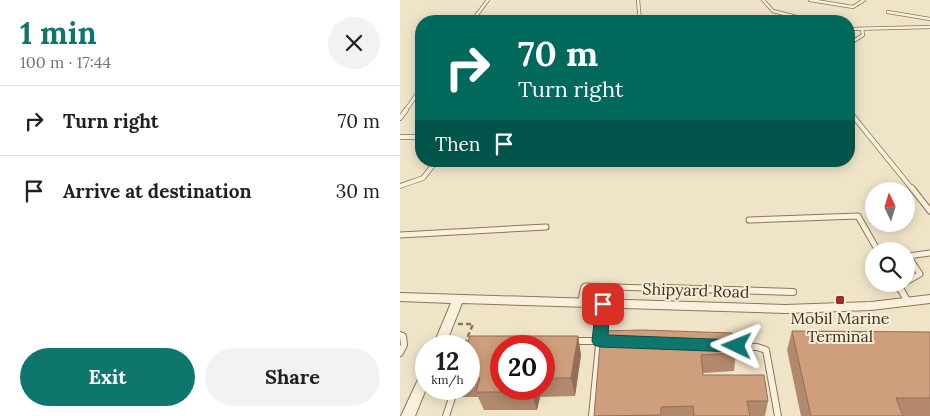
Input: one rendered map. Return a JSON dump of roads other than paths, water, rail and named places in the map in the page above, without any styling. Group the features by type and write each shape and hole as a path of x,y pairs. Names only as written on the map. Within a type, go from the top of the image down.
{"street":[{"name":"Shipyard Road","path":"400,297 785,309 871,306 930,299"},
{"path":"443,335 458,299"},
{"path":"408,416 415,400"}],"lane":[{"path":"477,15 488,0"},
{"path":"638,0 639,15"},
{"path":"763,0 773,11 789,15"},
{"path":"810,0 853,7 864,0"},
{"path":"888,12 930,19"},
{"path":"855,29 930,27"},
{"path":"855,40 863,35 862,29"},
{"path":"400,118 415,99"},
{"path":"855,118 930,211"},
{"path":"400,137 415,136"},
{"path":"400,186 423,178 432,167"},
{"path":"749,220 858,216 873,242"},
{"path":"400,235 546,227"},
{"path":"915,255 930,253"},
{"path":"915,266 920,274 915,277"},
{"path":"581,303 585,286 793,292"},
{"path":"904,292 908,302"},
{"path":"592,416 603,304"},
{"path":"400,334 403,336 404,345 400,353"},
{"path":"571,341 609,341"},
{"path":"718,345 757,347 766,350 778,416"},
{"path":"446,416 451,400"}],"place":[{"name":"Mobil Marine Terminal","path":"840,300"}]}
